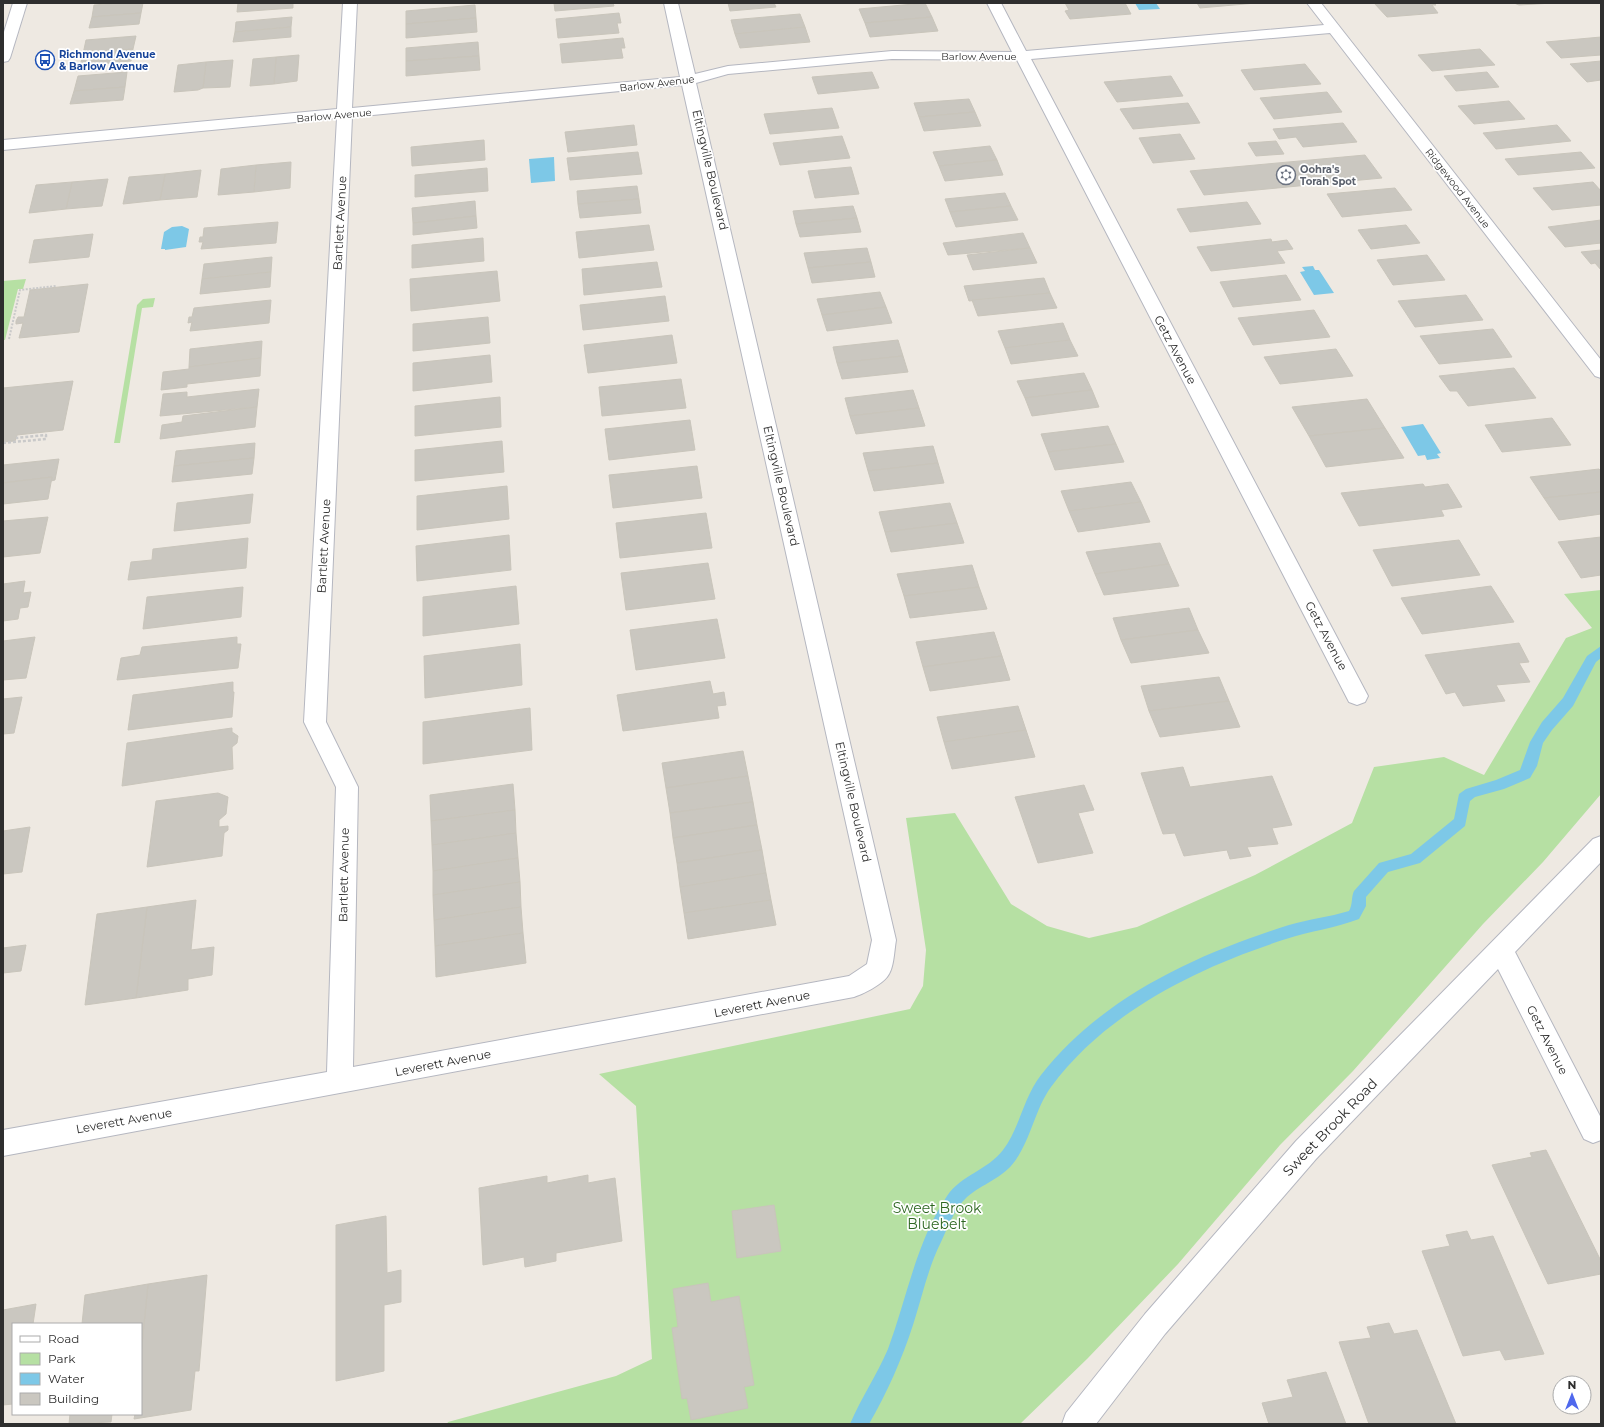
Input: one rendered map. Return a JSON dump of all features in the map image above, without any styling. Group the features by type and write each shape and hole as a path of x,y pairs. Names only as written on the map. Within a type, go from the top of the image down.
{"street":[{"path":"3,58 20,3"},
{"name":"Bartlett Avenue","path":"340,1082 346,787 315,722 350,3"},
{"name":"Eltingville Boulevard","path":"671,3 690,80 884,940 878,970"},
{"name":"Getz Avenue","path":"994,3 1020,56 1357,696"},
{"name":"Ridgewood Avenue","path":"1314,3 1601,372"},
{"name":"Barlow Avenue","path":"3,145 345,114 690,80 728,70 892,55 1020,56 1334,28"},
{"name":"Sweet Brook Road","path":"1077,1424 1155,1324 1306,1150 1601,846"},
{"name":"Getz Avenue","path":"1501,950 1593,1130"},
{"name":"Leverett Avenue","path":"3,1143 854,986 878,970"}],"path":[{"path":"9,339 15,321 20,290 56,286 55,288"},
{"path":"3,443 46,438 46,435 16,438"}],"green space":[{"path":"26,279 23,289 18,289 5,340 3,340 3,281"},
{"path":"155,298 153,307 142,308 120,443 114,443 137,305 143,299"},
{"name":"Sweet Brook Bluebelt","path":"1601,590 1601,794 1543,862 1483,924 1353,1071 1280,1145 1178,1264 1088,1358 1020,1424 447,1424 448,1422 616,1376 652,1359 636,1106 599,1074 910,1009 923,986 926,950 906,818 955,813 1011,904 1047,926 1089,938 1137,927 1255,875 1352,823 1374,767 1444,757 1484,775 1566,638 1592,628 1564,594"}],"water":[{"path":"1135,3 1156,3 1160,9 1139,10"},
{"path":"554,157 555,181 531,183 529,159"},
{"path":"182,226 189,229 186,247 165,250 161,249 164,232 172,227"},
{"path":"1313,266 1315,270 1319,270 1334,293 1314,295 1300,272 1305,271 1302,267"},
{"path":"1423,424 1441,453 1437,454 1440,458 1427,460 1425,455 1418,456 1401,427"}],"building":[{"path":"143,3 141,13 92,17 94,5"},
{"path":"238,3 293,3 293,8 237,12"},
{"path":"554,3 613,3 614,6 555,11"},
{"path":"728,3 774,3 776,7 730,11"},
{"path":"925,3 932,17 865,23 859,9"},
{"path":"1065,3 1125,3 1131,14 1070,19 1065,11 1069,10"},
{"path":"1197,3 1256,3 1200,8"},
{"path":"1374,3 1434,3 1436,5 1432,5 1438,13 1387,17"},
{"path":"1514,3 1553,3 1519,5"},
{"path":"475,5 476,18 406,24 406,11"},
{"path":"141,13 139,24 89,28 92,17"},
{"path":"619,13 621,23 617,23 619,33 558,38 556,19"},
{"path":"800,14 805,27 735,34 731,20"},
{"path":"292,17 291,27 235,32 236,22"},
{"path":"932,17 938,31 870,37 865,23"},
{"path":"476,18 477,32 406,38 406,24"},
{"path":"291,27 291,37 233,42 235,32"},
{"path":"805,27 810,42 740,48 735,34"},
{"path":"136,36 133,49 83,54 86,40"},
{"path":"1601,37 1601,55 1561,58 1546,42"},
{"path":"623,38 625,48 621,48 623,58 562,63 560,44"},
{"path":"478,42 479,56 406,61 406,48"},
{"path":"133,49 131,61 80,66 83,54"},
{"path":"1480,49 1495,65 1432,71 1418,55"},
{"path":"299,55 297,81 274,84 276,57"},
{"path":"479,56 480,70 406,76 406,61"},
{"path":"276,57 274,84 250,86 253,59"},
{"path":"233,60 230,87 203,88 206,62"},
{"path":"1601,61 1601,80 1587,82 1570,64"},
{"path":"206,62 203,88 198,90 174,92 178,65"},
{"path":"1305,64 1321,84 1254,90 1241,70"},
{"path":"127,72 125,87 74,91 78,76"},
{"path":"872,72 879,88 818,94 812,77"},
{"path":"1487,72 1499,87 1456,91 1444,76"},
{"path":"1171,76 1183,96 1117,102 1104,82"},
{"path":"125,87 123,100 70,104 74,91"},
{"path":"1327,92 1342,112 1274,119 1260,98"},
{"path":"969,99 975,112 919,117 914,103"},
{"path":"1509,101 1525,119 1474,124 1458,106"},
{"path":"1188,103 1200,123 1133,129 1120,109"},
{"path":"832,108 839,128 770,134 764,114"},
{"path":"975,112 981,126 924,131 919,117"},
{"path":"1343,123 1357,142 1303,147 1296,137 1279,139 1273,129"},
{"path":"634,125 637,145 568,152 565,132"},
{"path":"1557,125 1571,141 1496,149 1483,133"},
{"path":"1180,134 1195,159 1153,163 1139,138"},
{"path":"842,136 850,158 780,165 773,143"},
{"path":"484,140 485,160 412,166 411,147"},
{"path":"1276,141 1284,154 1256,156 1248,143"},
{"path":"990,146 997,160 939,166 933,152"},
{"path":"638,152 642,174 570,180 567,158"},
{"path":"1581,152 1595,168 1518,175 1505,159"},
{"name":"Oohra's Torah Spot","path":"1365,155 1382,178 1204,195 1190,171"},
{"path":"997,160 1003,175 945,181 939,166"},
{"path":"291,162 290,188 254,192 256,165"},
{"path":"256,165 254,192 218,195 221,169"},
{"path":"851,167 859,194 815,198 808,171"},
{"path":"487,168 488,191 415,197 415,175"},
{"path":"201,170 197,197 160,200 165,174"},
{"path":"165,174 160,200 123,204 129,177"},
{"path":"108,179 102,206 66,209 72,182"},
{"path":"72,182 66,209 29,213 36,185"},
{"path":"1593,182 1601,191 1601,205 1552,210 1533,188"},
{"path":"637,186 639,199 578,204 577,191"},
{"path":"1395,188 1412,210 1342,217 1327,194"},
{"path":"1005,193 1011,206 950,212 945,199"},
{"path":"639,199 641,213 580,218 578,204"},
{"path":"475,201 476,216 413,223 412,208"},
{"path":"1247,202 1261,224 1190,232 1177,209"},
{"path":"853,206 857,218 796,224 793,211"},
{"path":"1011,206 1018,220 956,227 950,212"},
{"path":"476,216 477,228 413,235 413,223"},
{"path":"857,218 861,232 800,237 796,224"},
{"path":"1601,220 1601,243 1565,247 1548,227"},
{"path":"278,222 276,243 201,249 203,242 199,242 200,237 203,237 204,228"},
{"path":"649,225 654,250 579,258 576,232"},
{"path":"1406,225 1420,243 1371,249 1358,230"},
{"path":"1023,233 1030,248 948,255 943,243"},
{"path":"93,234 89,257 29,263 34,240"},
{"path":"483,238 484,261 412,268 412,245"},
{"path":"1271,239 1272,242 1287,240 1293,249 1277,251 1285,263 1211,271 1197,247"},
{"path":"867,248 871,262 808,268 804,253"},
{"path":"1030,248 1037,263 973,270 967,255"},
{"path":"1601,250 1601,270 1595,263 1591,264 1581,252"},
{"path":"1427,255 1445,280 1393,285 1377,260"},
{"path":"272,257 271,272 202,279 204,264"},
{"path":"657,262 662,287 584,295 582,269"},
{"path":"871,262 875,277 812,283 808,268"},
{"path":"497,271 500,301 411,311 410,279"},
{"path":"271,272 270,287 200,294 202,279"},
{"path":"1286,275 1301,300 1233,307 1220,282"},
{"path":"1044,278 1050,293 969,301 964,286"},
{"path":"88,284 79,332 19,338 23,323 16,324 16,321 18,317 24,317 30,290"},
{"path":"880,292 886,307 822,315 817,299"},
{"path":"1050,293 1057,308 978,316 972,300"},
{"path":"1466,295 1483,320 1415,327 1398,301"},
{"path":"665,296 669,321 583,330 580,305"},
{"path":"271,300 269,323 190,331 192,322 188,323 189,317 192,317 194,308"},
{"path":"886,307 892,323 827,331 822,315"},
{"path":"1314,310 1330,337 1253,345 1238,318"},
{"path":"488,317 490,343 413,351 413,324"},
{"path":"1063,323 1070,340 1005,348 998,331"},
{"path":"1493,329 1512,357 1439,364 1420,336"},
{"path":"672,335 677,363 588,373 584,345"},
{"path":"898,340 903,356 837,363 833,347"},
{"path":"1070,340 1078,356 1011,364 1005,348"},
{"path":"262,341 261,358 189,367 190,349"},
{"path":"1336,349 1353,376 1280,384 1264,357"},
{"path":"490,355 492,382 413,391 413,363"},
{"path":"903,356 908,372 842,379 837,363"},
{"path":"261,358 260,376 187,384 187,387 161,390 163,372 189,369 189,367"},
{"path":"1514,368 1536,398 1468,406 1457,391 1450,391 1439,376"},
{"path":"1084,373 1092,390 1025,398 1017,381"},
{"path":"681,379 686,408 602,416 599,387"},
{"path":"73,381 63,430 17,435 15,441 3,442 3,388"},
{"path":"259,389 257,407 160,416 163,394 187,392 187,397"},
{"path":"913,390 919,408 850,416 845,398"},
{"path":"1092,390 1099,407 1032,416 1025,398"},
{"path":"500,397 501,427 415,436 415,406"},
{"path":"1367,399 1385,428 1309,436 1292,407"},
{"path":"257,407 255,427 160,439 162,425 182,422 183,416"},
{"path":"919,408 925,426 856,434 850,416"},
{"path":"1552,418 1571,445 1502,452 1485,425"},
{"path":"690,420 695,450 609,460 605,429"},
{"path":"1108,426 1116,444 1048,452 1041,434"},
{"path":"1385,428 1404,458 1326,467 1309,436"},
{"path":"502,441 504,472 415,481 415,450"},
{"path":"255,443 254,458 174,466 176,451"},
{"path":"1116,444 1124,462 1055,470 1048,452"},
{"path":"933,446 938,463 868,471 863,453"},
{"path":"254,458 252,474 172,482 174,466"},
{"path":"59,459 55,480 51,481 52,477 3,483 3,465"},
{"path":"938,463 944,483 874,491 868,471"},
{"path":"697,466 702,498 613,508 609,475"},
{"path":"1599,469 1601,471 1601,492 1544,498 1530,477"},
{"path":"52,477 48,499 3,504 3,483"},
{"path":"1131,482 1141,502 1069,511 1061,491"},
{"path":"1423,484 1425,487 1448,484 1462,507 1441,510 1444,516 1359,526 1341,493"},
{"path":"507,486 509,519 417,530 417,496"},
{"path":"1601,492 1601,514 1559,520 1544,498"},
{"path":"253,494 250,523 174,531 177,503"},
{"path":"1141,502 1150,522 1078,532 1069,511"},
{"path":"950,503 957,523 885,532 879,512"},
{"path":"706,513 712,548 620,558 616,523"},
{"path":"48,517 40,553 3,557 3,521"},
{"path":"957,523 964,543 891,552 885,532"},
{"path":"509,535 511,570 417,581 416,546"},
{"path":"1601,537 1601,575 1581,578 1558,542"},
{"path":"248,538 246,568 128,580 131,562 152,560 153,549"},
{"path":"1459,540 1480,575 1392,586 1373,550"},
{"path":"1160,543 1169,564 1095,574 1086,552"},
{"path":"708,563 715,599 626,610 621,573"},
{"path":"1169,564 1179,586 1104,595 1095,574"},
{"path":"972,565 979,587 904,596 897,574"},
{"path":"25,581 23,593 31,592 28,607 20,608 18,619 3,621 3,584"},
{"path":"516,586 519,624 423,636 423,597"},
{"path":"1491,586 1514,622 1422,634 1401,598"},
{"path":"243,587 241,617 143,629 147,597"},
{"path":"979,587 987,609 910,618 904,596"},
{"path":"1189,608 1198,630 1121,640 1113,618"},
{"path":"717,619 725,658 636,670 630,630"},
{"path":"1198,630 1209,653 1131,663 1121,640"},
{"path":"994,632 1002,656 923,667 916,642"},
{"path":"35,637 26,678 3,680 3,641"},
{"path":"237,637 237,644 241,644 238,668 117,680 121,658 140,655 142,647"},
{"path":"1519,643 1529,662 1519,663 1530,682 1496,685 1505,701 1463,706 1455,692 1446,694 1425,655"},
{"path":"520,644 522,685 425,698 424,656"},
{"path":"1002,656 1010,680 930,691 923,667"},
{"path":"1219,677 1229,701 1149,711 1141,686"},
{"path":"710,681 713,694 724,692 726,705 717,706 719,718 623,731 617,695"},
{"path":"233,682 234,692 232,717 128,730 133,695"},
{"path":"22,697 14,733 3,734 3,699"},
{"path":"1229,701 1240,727 1160,737 1149,711"},
{"path":"1018,706 1026,730 944,742 937,717"},
{"path":"530,708 532,750 423,764 423,722"},
{"path":"232,728 232,732 238,736 237,743 232,747 233,769 122,786 127,743"},
{"path":"1026,730 1035,757 952,769 944,742"},
{"path":"743,751 748,776 666,788 662,763"},
{"path":"1183,767 1190,787 1272,776 1292,825 1272,828 1278,844 1247,847 1251,856 1230,859 1227,850 1184,856 1175,833 1163,834 1141,773"},
{"path":"748,776 753,802 670,813 666,788"},
{"path":"513,784 515,810 431,821 430,795"},
{"path":"1084,785 1094,810 1078,813 1093,853 1038,863 1015,797"},
{"path":"218,793 228,797 226,814 219,820 219,827 228,826 228,830 224,833 222,856 147,867 156,801"},
{"path":"753,802 757,825 673,838 670,813"},
{"path":"515,810 516,833 432,845 431,821"},
{"path":"757,825 762,850 677,863 673,838"},
{"path":"30,827 22,872 3,874 3,831"},
{"path":"516,833 518,858 433,871 432,845"},
{"path":"762,850 766,873 680,887 677,863"},
{"path":"518,858 520,882 433,895 433,871"},
{"path":"766,873 771,900 684,913 680,887"},
{"path":"520,882 521,907 434,920 433,895"},
{"path":"196,900 191,950 214,947 212,975 188,979 188,990 136,998 147,907"},
{"path":"771,900 776,925 688,939 684,913"},
{"path":"147,907 136,998 85,1005 97,914"},
{"path":"521,907 523,933 435,946 434,920"},
{"path":"523,933 526,963 436,977 435,946"},
{"path":"26,945 21,971 3,973 3,948"},
{"path":"1546,1150 1601,1261 1601,1274 1548,1284 1492,1165 1532,1157 1530,1153"},
{"path":"588,1175 588,1183 615,1178 622,1241 556,1253 556,1261 525,1267 524,1257 483,1265 479,1188 547,1176 547,1183"},
{"path":"774,1205 781,1251 737,1258 732,1211"},
{"path":"386,1216 387,1273 401,1270 401,1302 384,1305 384,1371 336,1381 336,1225"},
{"path":"1467,1231 1471,1240 1493,1236 1544,1354 1505,1360 1500,1350 1463,1356 1422,1251 1450,1246 1446,1235"},
{"path":"207,1275 199,1371 195,1371 191,1410 134,1419 135,1415 142,1415 142,1344 148,1284"},
{"path":"708,1283 711,1302 739,1296 754,1385 744,1387 748,1408 691,1420 687,1398 682,1399 672,1328 678,1327 673,1289"},
{"path":"148,1284 142,1344 142,1323 82,1323 85,1295"},
{"path":"36,1304 33,1323 12,1323 12,1404 3,1405 3,1310"},
{"path":"1389,1323 1394,1334 1417,1330 1456,1424 1369,1424 1339,1342 1371,1338 1367,1327"},
{"path":"1326,1372 1346,1424 1269,1424 1262,1403 1293,1397 1287,1380"},
{"path":"70,1415 112,1415 111,1422 69,1424"}],"waterway":[{"path":"859,1424 873,1400 891,1363 901,1337 925,1259 949,1208 961,1192 992,1172 1009,1156 1019,1138 1040,1090 1066,1058 1114,1015 1142,996 1200,965 1230,952 1280,935 1354,915 1359,906 1359,895 1375,875 1384,867 1415,859 1460,822 1464,798 1471,793 1499,785 1525,774 1530,766 1537,742 1547,726 1568,702 1591,659 1601,651"}],"place":[{"name":"Richmond Avenue & Barlow Avenue","path":"45,60"},
{"name":"Oohra's Torah Spot","path":"1286,175"}]}
